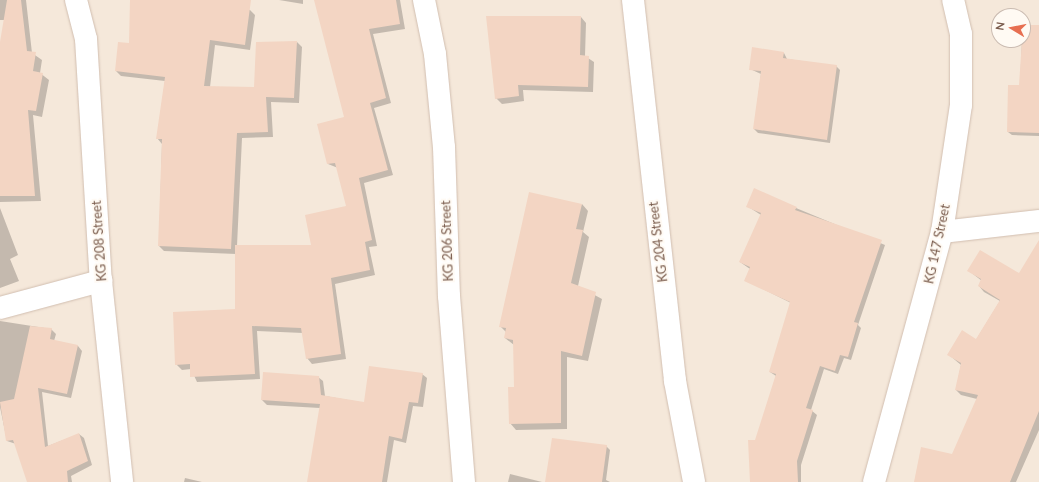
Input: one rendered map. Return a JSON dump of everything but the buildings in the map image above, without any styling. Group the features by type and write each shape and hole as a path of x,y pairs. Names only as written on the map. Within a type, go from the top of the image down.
{"street":[{"name":"KG 208 Street","path":"76,0 86,39 101,281 122,482"},
{"name":"KG 206 Street","path":"424,0 435,54 444,147 449,296 464,482"},
{"name":"KG 204 Street","path":"633,0 672,359 694,482"},
{"name":"KG 147 Street","path":"874,482 942,232 961,105 961,34 953,0"},
{"path":"942,232 1039,221"},
{"path":"0,308 101,281"}],"shaded area":[{"path":"0,0 1039,0 1039,482 0,482"}]}
